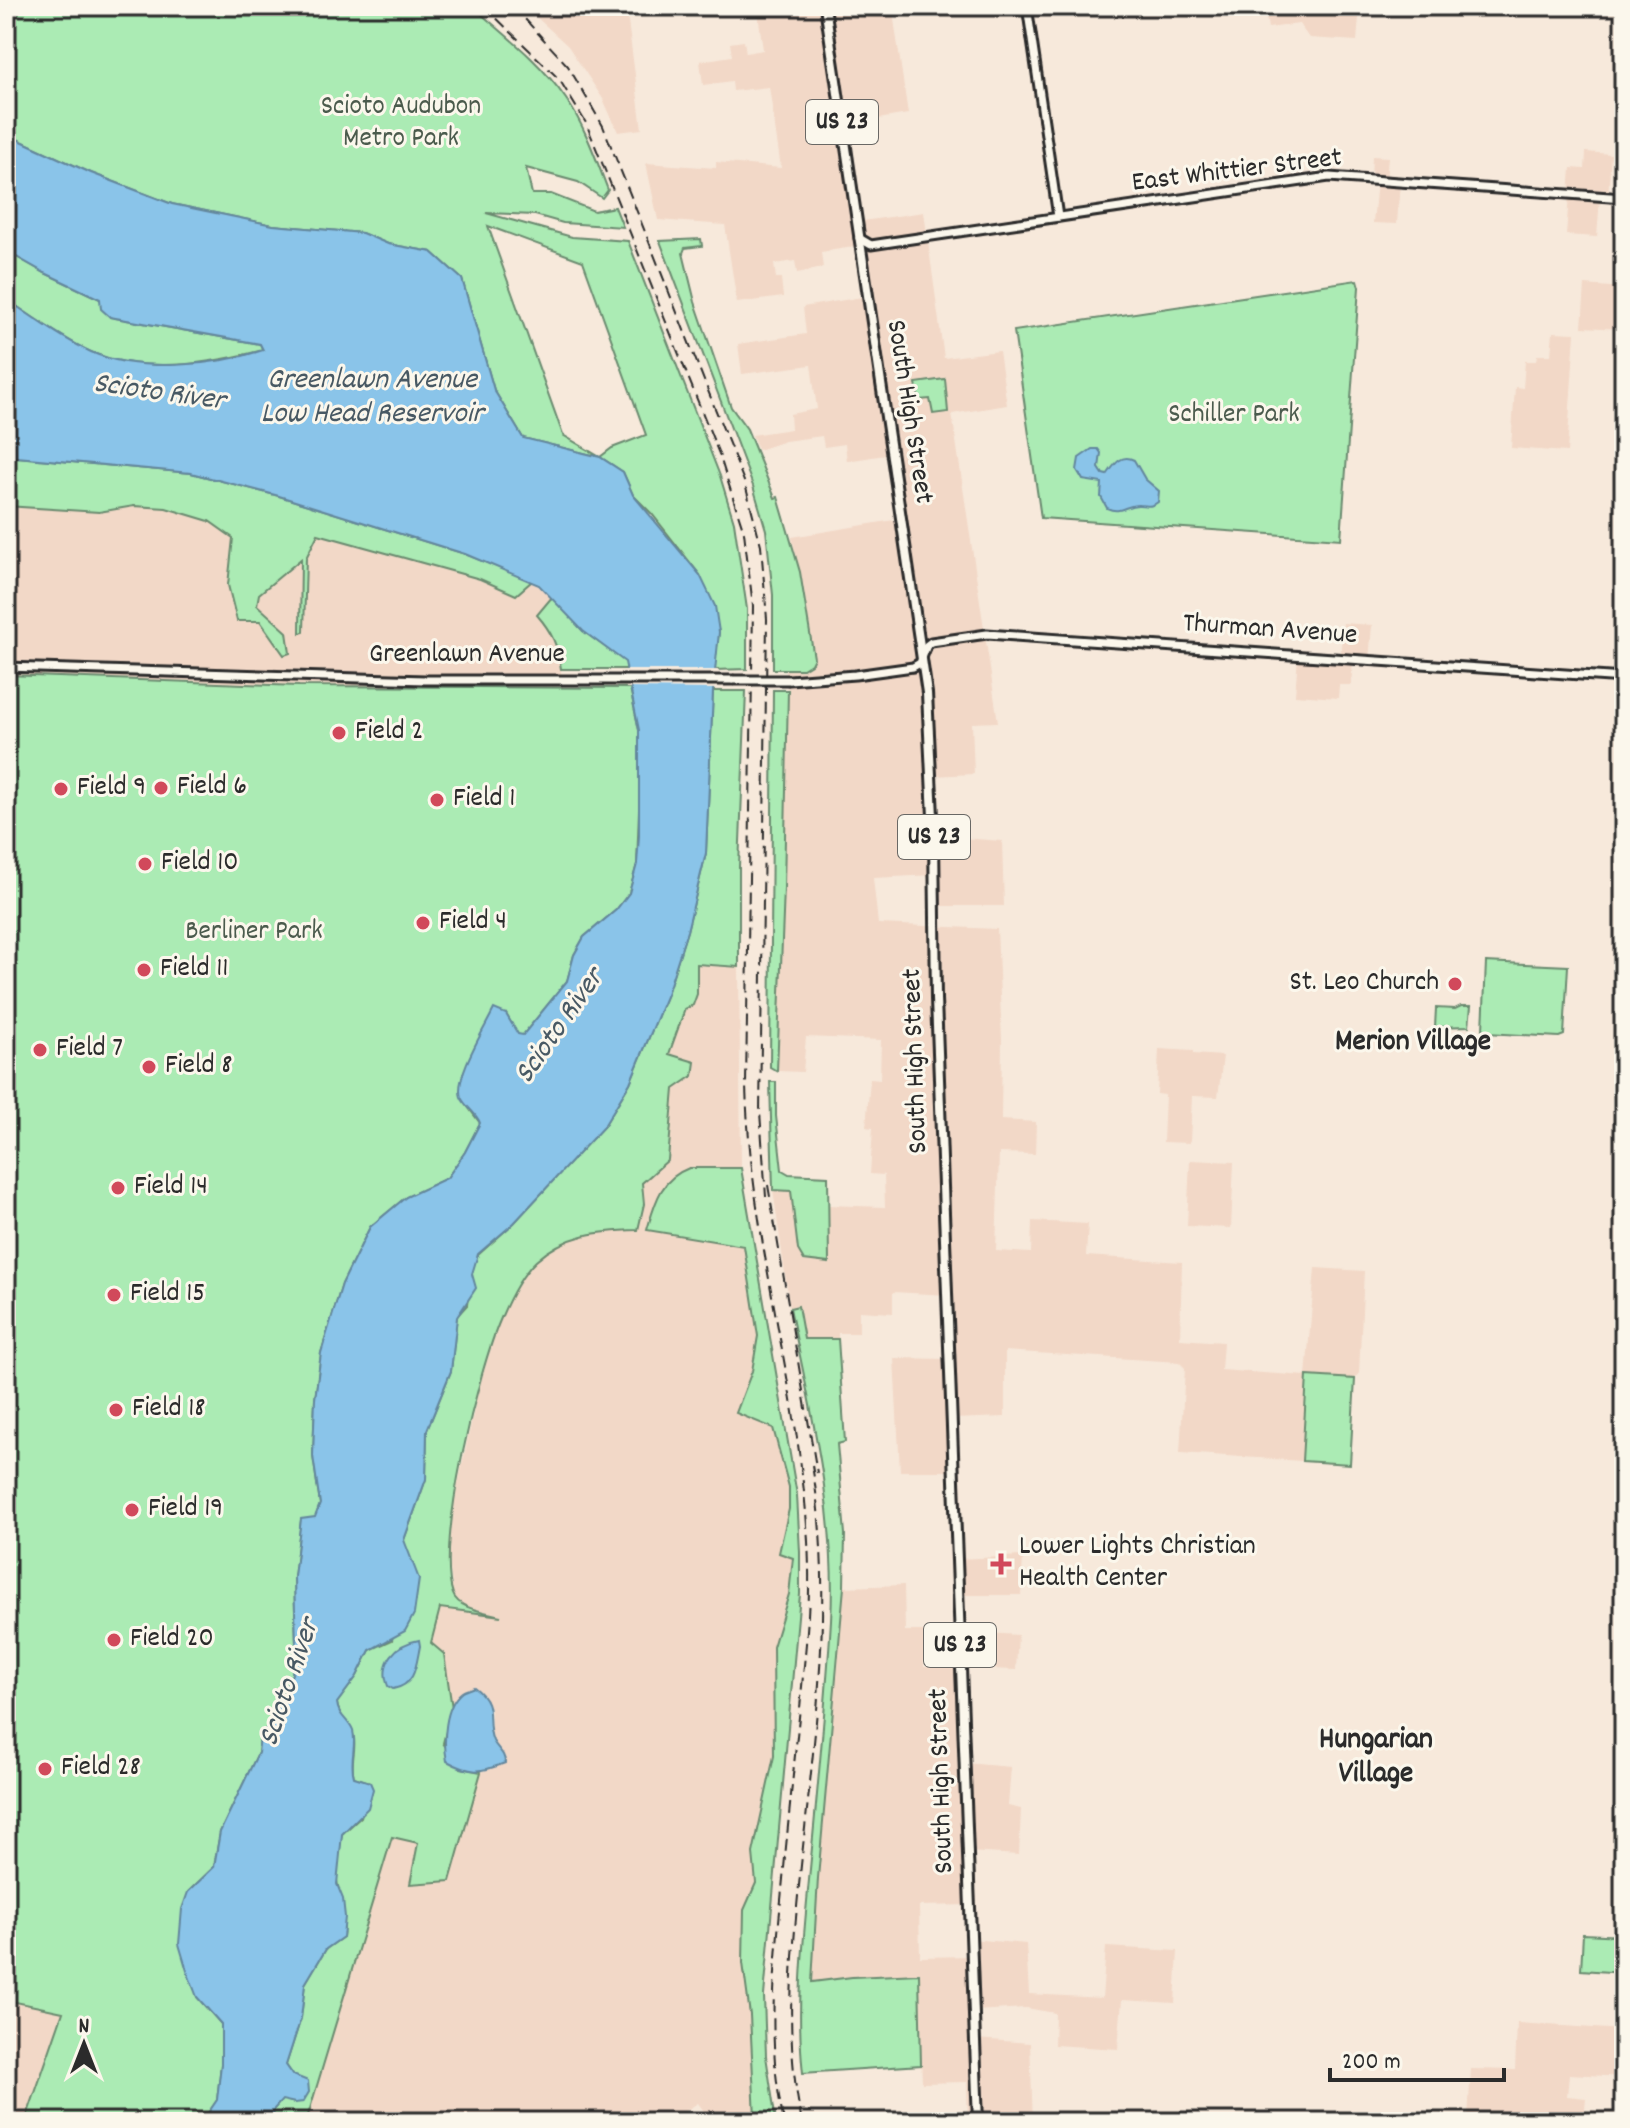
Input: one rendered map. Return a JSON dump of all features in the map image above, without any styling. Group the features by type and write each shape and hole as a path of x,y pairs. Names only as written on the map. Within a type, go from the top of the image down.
{"main road":[{"name":"South High Street","path":"825,6 927,693 978,2122"}],"street":[{"path":"1027,6 1058,217"},
{"name":"East Whittier Street","path":"859,238 871,245 1329,177 1624,198"},
{"name":"Thurman Avenue","path":"922,657 931,642 987,634 1624,678"},
{"name":"Greenlawn Avenue","path":"6,667 425,680 789,680 824,679 913,667 920,663 922,657"}],"shaded area":[{"path":"531,6 626,6 642,129 618,132 603,99 568,46 533,14"},
{"path":"757,6 892,6 908,114 842,125 856,222 924,212 944,358 999,351 1007,405 952,414 998,722 972,723 974,774 932,776 935,836 1002,841 1004,906 936,906 934,875 873,878 878,924 997,929 1002,1040 1001,1120 1036,1122 1035,1154 999,1153 996,1251 1031,1253 1032,1221 1088,1224 1086,1256 1182,1262 1180,1339 1223,1342 1221,1370 1306,1376 1315,1268 1364,1271 1359,1373 1355,1379 1307,1376 1302,1461 1180,1453 1185,1368 1179,1362 1005,1351 1005,1417 952,1419 953,1471 900,1471 894,1358 947,1359 947,1295 893,1292 893,1313 859,1311 859,1333 838,1333 838,1339 804,1340 798,1306 790,1308 773,1190 791,1191 798,1250 804,1259 828,1263 827,1205 885,1207 884,1175 870,1174 873,1128 866,1127 870,1079 880,1080 881,1040 806,1037 803,1072 777,1071 788,690 785,669 803,669 814,658 792,537 900,519 891,454 847,461 845,444 824,447 822,436 785,441 758,450 752,435 791,429 790,414 817,409 811,365 742,374 738,344 806,334 803,307 868,296 860,246 821,252 823,268 797,273 795,261 774,264 776,278 781,278 783,297 737,303 725,225 658,220 646,163 716,168 716,162 781,168 769,87 733,91 732,81 703,85 700,61 732,56 730,43 744,41 746,53 763,50"},
{"path":"1264,6 1360,6 1357,41 1309,38 1299,24 1268,28"},
{"path":"1586,152 1611,154 1608,198 1600,198 1597,237 1566,235 1571,168 1585,169"},
{"path":"1372,156 1388,157 1386,181 1400,182 1397,224 1373,223 1377,181 1371,180"},
{"path":"1585,285 1624,288 1624,329 1582,327"},
{"path":"1553,332 1575,333 1567,452 1511,448 1515,387 1523,388 1525,361 1536,361 1537,355 1551,355"},
{"path":"6,506 99,512 134,506 166,508 209,521 233,538 228,585 260,621 287,632 257,605 259,594 301,559 300,633 304,632 306,558 318,534 480,579 515,595 532,581 552,597 537,615 549,629 558,648 563,687 299,686 6,675"},
{"path":"1343,623 1372,625 1369,661 1353,660 1351,685 1339,685 1338,698 1295,695 1298,656 1340,659"},
{"path":"697,964 739,967 741,1168 689,1168 647,1230 744,1246 758,1336 752,1371 736,1413 773,1428 789,1487 789,1509 779,1553 793,1558 789,1594 773,1647 774,1756 753,1853 756,1883 744,1910 743,1963 750,2015 755,2118 712,2122 698,2103 685,2111 681,2122 306,2122 392,1837 418,1842 450,1881 481,1772 505,1763 505,1756 494,1743 491,1732 491,1710 461,1693 452,1708 444,1654 431,1644 440,1608 493,1614 460,1604 453,1595 448,1549 452,1512 479,1387 500,1319 521,1279 536,1261 568,1239 597,1231 638,1229 644,1204 642,1183 668,1160 674,1089 669,1054 685,1009 697,994"},
{"path":"1159,1049 1223,1056 1218,1097 1192,1096 1190,1143 1163,1142 1165,1095 1157,1094"},
{"path":"1190,1160 1234,1162 1231,1228 1187,1226"},
{"path":"1023,1556 1021,1595 959,1595 957,1559"},
{"path":"904,1585 905,1631 925,1631 924,1667 961,1666 959,1631 1018,1635 1016,1670 961,1668 965,1763 1011,1767 1008,1806 1021,1809 1019,1855 969,1852 971,1905 919,1906 920,1957 972,1956 971,1939 1026,1944 1029,1994 1102,1998 1106,1947 1178,1951 1175,2003 1122,2000 1118,2049 1054,2045 1055,2013 1026,2008 975,2011 976,2039 1030,2043 1033,2122 968,2122 967,2082 922,2083 918,1974 812,1983 818,1878 844,1587"},
{"path":"6,2000 63,2012 25,2122 6,2122"},
{"path":"1517,2023 1624,2030 1624,2077 1569,2074 1567,2096 1586,2098 1584,2122 1468,2117 1471,2069 1515,2070"}],"green space":[{"name":"Scioto Audubon Metro Park","path":"6,6 472,6 545,73 573,109 608,190 602,198 578,182 526,168 532,194 551,194 594,211 615,207 623,227 563,223 535,215 486,213 572,237 628,241 720,476 734,522 747,609 747,669 714,670 719,632 700,575 633,495 623,472 600,457 523,438 494,390 462,279 432,252 388,244 362,233 273,225 172,204 91,173 6,134","holes":["488,226 583,261 646,435 612,448 600,457 563,435"]},
{"path":"701,239 702,246 685,248 683,253 695,302 731,407 747,429 775,498 778,497 800,572 814,658 803,669 773,669 773,595 766,530 753,486 660,241"},
{"path":"6,251 100,299 110,317 260,344 263,350 177,365 132,363 91,352 6,299"},
{"name":"Schiller Park","path":"1357,280 1359,287 1341,539 1041,518 1014,331"},
{"path":"945,379 948,412 933,414 930,399 919,400 916,383"},
{"path":"6,456 191,473 279,496 465,554 532,581 516,595 480,579 318,534 306,558 304,632 300,633 301,559 259,594 257,605 287,632 290,653 284,655 260,621 237,621 228,585 233,538 209,521 166,508 134,506 99,512 6,506"},
{"path":"552,597 583,631 626,662 627,669 561,669 554,640 537,615"},
{"name":"Berliner Park","path":"6,675 299,686 630,688 639,730 637,864 629,893 616,910 584,937 574,955 567,981 523,1035 518,1035 506,1014 474,1048 465,1103 480,1123 465,1152 447,1178 406,1197 370,1227 342,1284 321,1353 315,1399 313,1456 320,1504 315,1518 301,1520 294,1577 296,1644 292,1674 270,1723 260,1737 258,1753 220,1832 214,1867 188,1892 197,1997 221,2024 217,2100 202,2122 25,2122 63,2012 6,2000"},
{"path":"773,690 788,690 777,1071 770,1067"},
{"path":"713,691 746,691 739,867 739,967 697,964 697,994 693,1005 685,1009 669,1054 695,1062 693,1076 674,1089 668,1160 642,1183 644,1204 638,1230 584,1236 547,1252 525,1274 501,1318 482,1375 462,1456 454,1498 449,1570 456,1599 474,1609 501,1616 440,1608 431,1643 444,1654 452,1708 443,1743 461,1768 481,1772 450,1881 410,1884 418,1843 392,1837 306,2122 272,2122 274,2109 282,2099 295,2103 293,2075 286,2065 301,2018 305,1984 326,1949 343,1937 344,1917 337,1880 342,1834 361,1817 370,1782 354,1777 354,1738 337,1703 357,1676 370,1650 392,1640 413,1563 404,1540 426,1479 427,1430 451,1371 457,1316 467,1305 472,1266 478,1255 514,1223 604,1126 630,1083 667,994 687,931 706,853"},
{"path":"1486,962 1568,966 1564,1035 1487,1033 1483,1030"},
{"path":"1471,1006 1469,1026 1435,1027 1436,1008 1455,1009"},
{"path":"770,1082 776,1082 782,1170 789,1174 828,1176 829,1263 804,1260 798,1250 791,1191 773,1190"},
{"path":"689,1168 741,1168 797,1495 800,1594 764,1996 766,2056 776,2122 716,2122 755,2118 750,2015 743,1963 744,1910 756,1883 753,1853 774,1756 773,1647 789,1594 793,1558 779,1553 789,1509 789,1487 773,1428 736,1413 752,1371 758,1336 744,1246 647,1230 656,1201 665,1185"},
{"path":"798,1306 804,1339 838,1339 845,1442 837,1444 845,1534 844,1587 818,1878 812,1982 919,1974 921,2065 803,2073 801,1976 827,1685 832,1581 821,1463 790,1308"},
{"path":"1307,1376 1355,1379 1350,1464 1302,1461"},
{"path":"1583,1934 1624,1936 1624,1973 1581,1970"}],"water":[{"path":"6,134 91,173 172,204 273,225 362,233 388,244 432,252 462,279 494,390 523,438 600,457 623,472 633,495 700,575 715,606 719,632 713,691 706,853 687,931 667,994 630,1083 604,1126 514,1223 478,1254 472,1274 476,1288 457,1317 451,1371 427,1430 426,1479 404,1540 419,1579 414,1614 405,1631 370,1650 357,1676 337,1703 353,1731 354,1777 370,1782 373,1789 368,1808 342,1834 337,1884 343,1899 343,1937 326,1949 305,1984 301,2018 286,2065 293,2075 308,2081 309,2092 303,2102 282,2100 274,2109 272,2122 202,2122 217,2100 221,2024 197,1997 179,1944 182,1909 188,1892 214,1867 220,1832 258,1753 260,1737 270,1723 292,1674 296,1644 294,1577 301,1519 315,1517 320,1504 313,1456 315,1399 321,1353 342,1284 370,1227 406,1197 447,1178 480,1123 463,1101 460,1088 466,1065 494,1009 506,1014 518,1034 523,1035 567,981 574,955 584,937 616,910 629,893 637,864 639,836 639,730 625,662 583,631 539,585 465,554 279,496 191,473 6,456 6,299 69,340 110,359 177,365 223,360 263,350 260,344 110,317 101,309 100,299 6,251"},
{"path":"1092,449 1098,449 1101,453 1099,468 1103,474 1107,475 1122,459 1134,460 1145,479 1159,491 1158,502 1151,506 1134,505 1116,510 1107,508 1101,497 1102,483 1083,480 1077,470 1079,458"},
{"path":"419,1640 411,1679 401,1687 393,1689 388,1686 386,1670 391,1656 410,1642"},
{"path":"474,1687 486,1700 493,1741 505,1763 476,1771 447,1761 445,1744 448,1715 456,1698"}],"pier":[{"path":"623,670 718,670 717,689 626,688"}],"railway":[{"path":"484,6 559,79 586,123 719,454 744,532 753,606 746,1085 757,1207 789,1387 806,1508 809,1569 809,1604 774,1984 775,2067 784,2122"},
{"path":"513,6 568,66 603,126 745,484 761,545 767,619 760,1112 766,1197"},
{"path":"768,1185 817,1473"},
{"path":"802,2122 793,2060 791,1998 820,1670 822,1568 812,1465"}],"place":[{"name":"Field 2","path":"339,733"},
{"name":"Field 6","path":"161,788"},
{"name":"Field 9","path":"61,789"},
{"name":"Field 1","path":"437,800"},
{"name":"Field 10","path":"145,864"},
{"name":"Field 4","path":"423,923"},
{"name":"Field 11","path":"144,970"},
{"name":"St. Leo Church","path":"1455,984"},
{"name":"Field 7","path":"40,1050"},
{"name":"Field 8","path":"149,1067"},
{"name":"Field 14","path":"118,1188"},
{"name":"Field 15","path":"114,1295"},
{"name":"Field 18","path":"116,1410"},
{"name":"Field 19","path":"132,1510"},
{"name":"Lower Lights Christian Health Center","path":"1001,1564"},
{"name":"Field 20","path":"114,1640"},
{"name":"Field 28","path":"45,1769"}],"district":[{"name":"Merion Village","path":"1413,1043"},
{"name":"Hungarian Village","path":"1376,1758"}],"water label":[{"name":"Scioto River","path":"159,394"},
{"name":"Greenlawn Avenue Low Head Reservoir","path":"372,398"},
{"name":"Scioto River","path":"561,1027"},
{"name":"Scioto River","path":"291,1683"}]}
